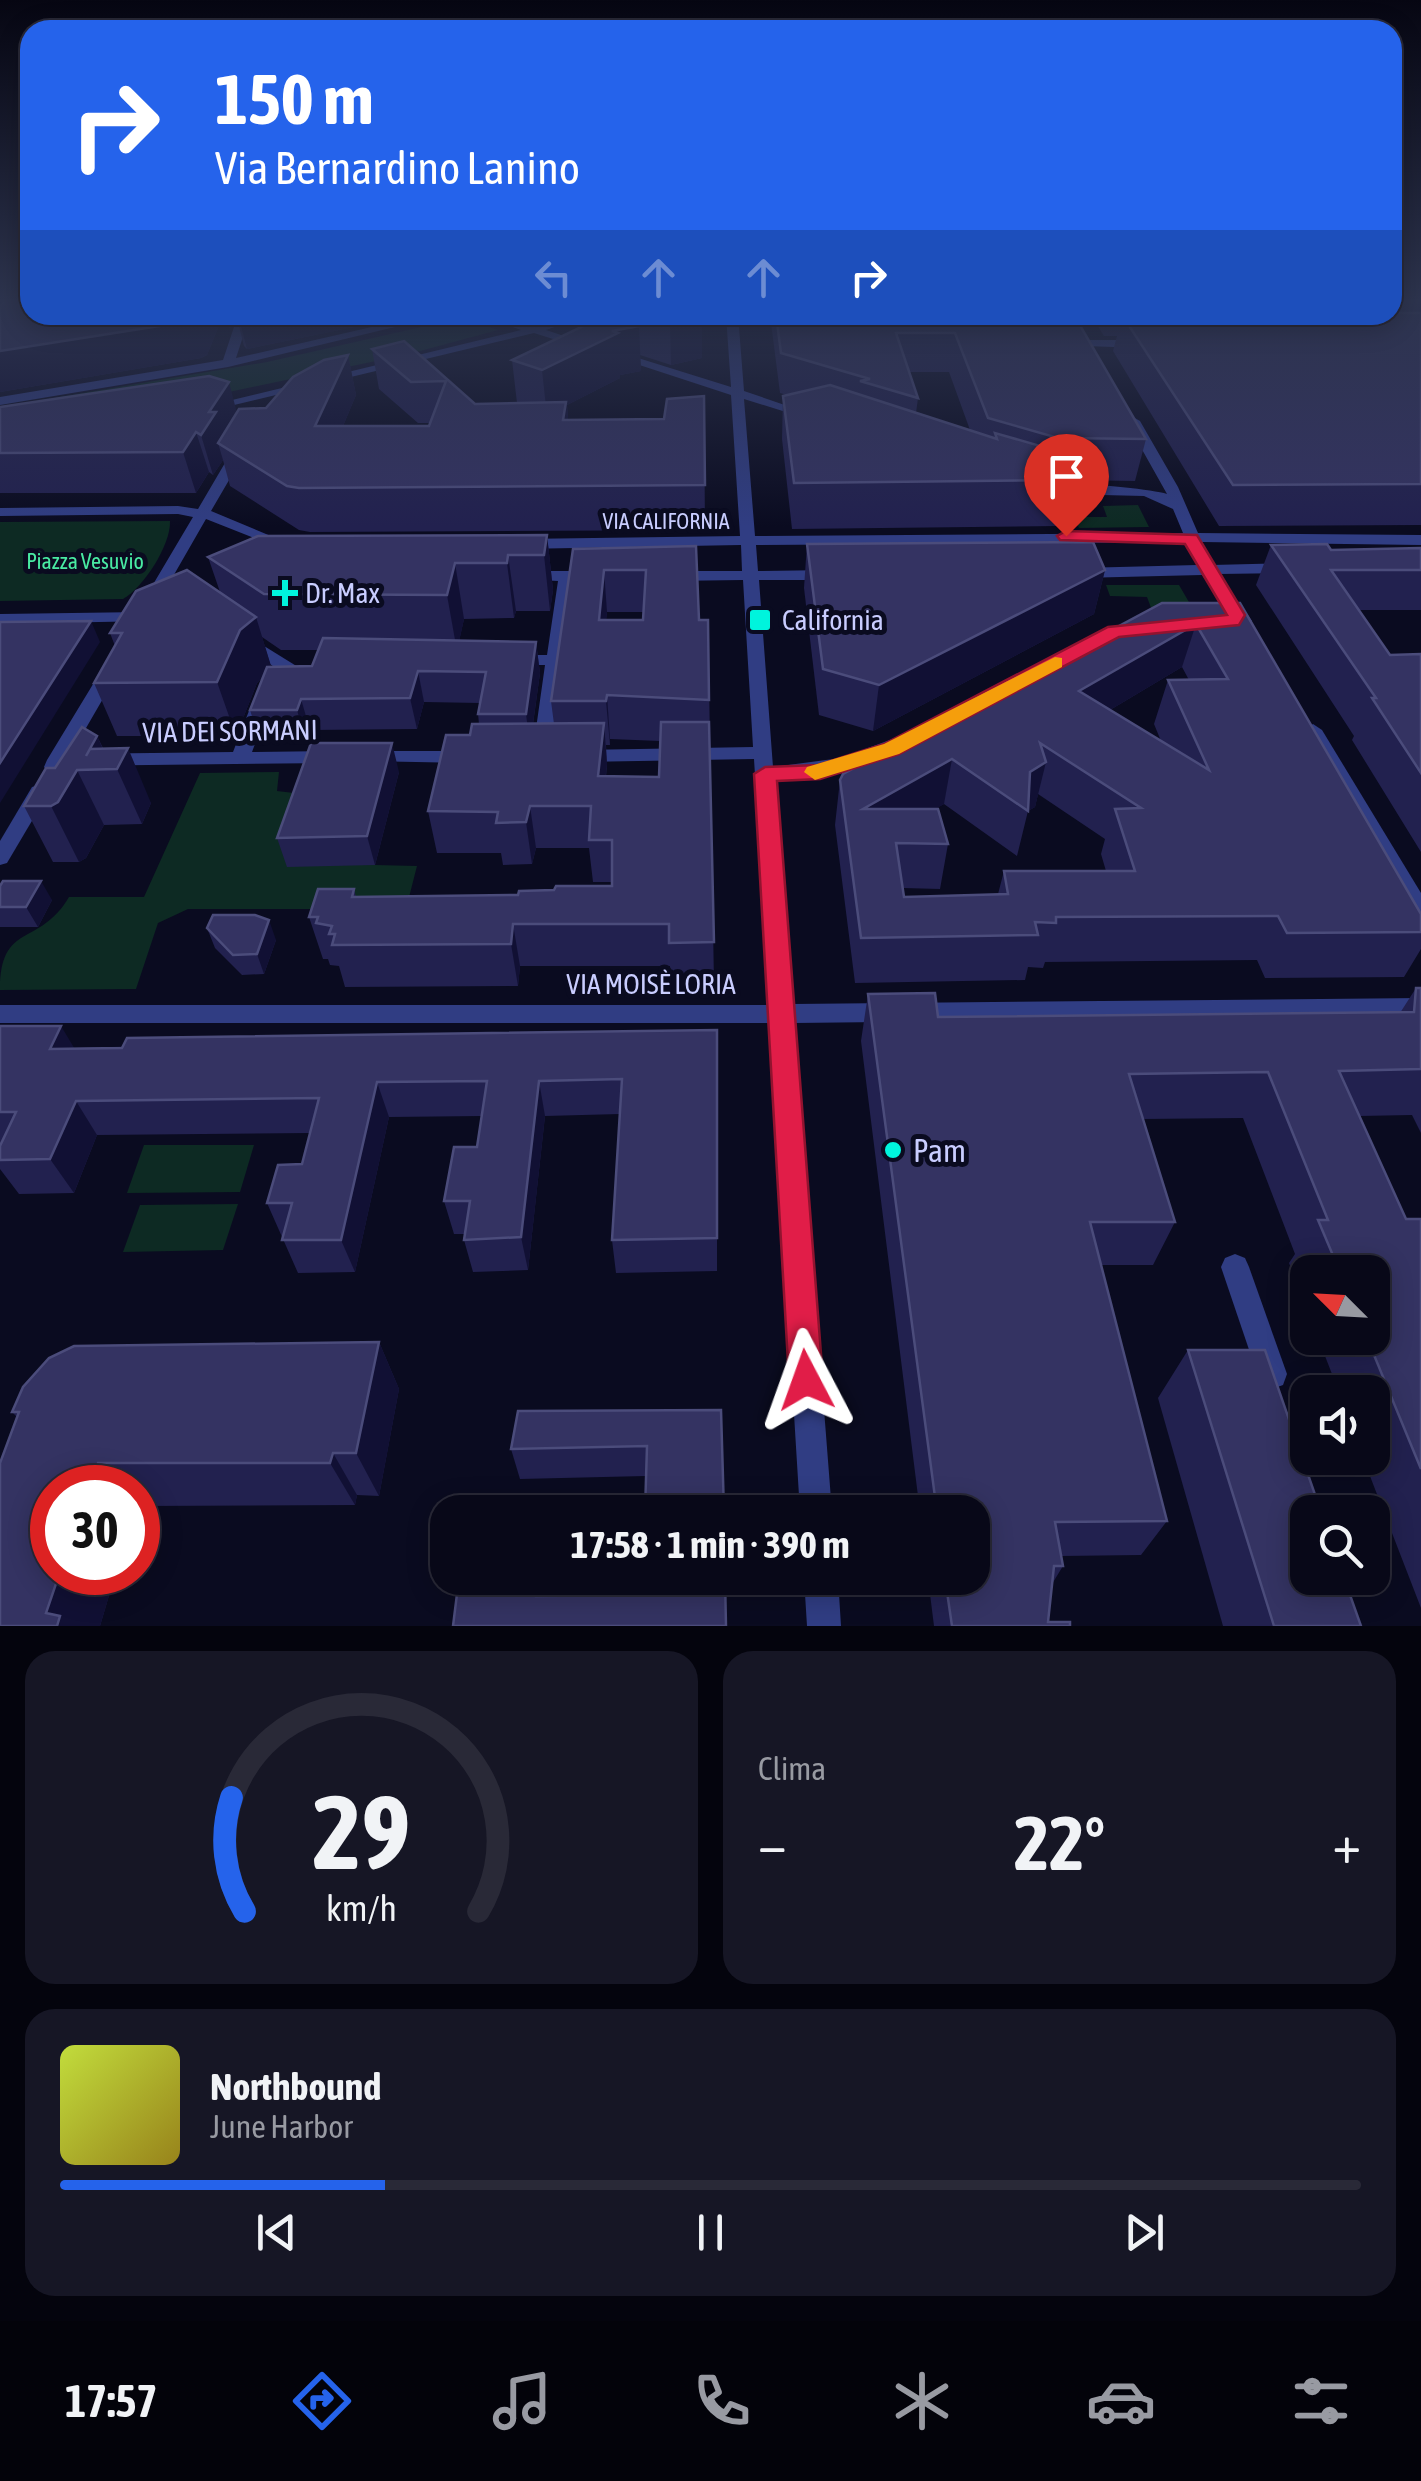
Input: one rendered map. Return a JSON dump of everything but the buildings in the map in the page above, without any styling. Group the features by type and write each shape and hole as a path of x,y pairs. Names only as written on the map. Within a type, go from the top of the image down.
{"street":[{"path":"0,400 151,375"},
{"path":"193,410 348,375"},
{"path":"679,375 827,420"},
{"path":"738,375 815,1495"},
{"path":"258,418 273,393"},
{"path":"1121,400 1171,487 1190,539 1229,619 1253,628"},
{"path":"128,640 250,433"},
{"path":"1030,483 1056,490 1136,489 1154,493 1177,506"},
{"path":"0,512 178,510 203,514 267,541 298,547"},
{"name":"VIA CALIFORNIA","path":"494,544 1066,536 1421,540"},
{"path":"1071,573 1313,568"},
{"path":"648,576 849,574"},
{"path":"509,576 615,576"},
{"path":"566,576 556,660 532,757 765,764 820,772 891,749 926,730"},
{"path":"0,619 141,618 173,606"},
{"path":"230,628 299,668 269,684 241,757"},
{"path":"497,660 556,660"},
{"path":"0,858 116,662"},
{"path":"1302,712 1421,911"},
{"name":"VIA DEI SORMANI","path":"57,760 485,757"},
{"name":"VIA MOISÈ LORIA","path":"0,1014 783,1014 1421,1007"},
{"path":"1235,1268 1281,1400"},
{"path":"821,1595 824,1626"}],"green space":[{"path":"191,375 310,375 186,401 0,431 0,407"},
{"path":"1138,505 1149,527 1079,528 1074,517 1107,517 1103,506"},
{"name":"Piazza Vesuvio","path":"170,521 166,542 154,565 139,586 123,599 0,601 0,522"},
{"path":"1106,585 1179,585 1193,609 1153,613 1147,597 1110,596"},
{"path":"279,772 277,791 311,795 375,865 417,866 406,909 188,909 158,923 136,989 0,990 2,968 14,944 46,923 69,897 144,897 200,773"},
{"path":"144,1145 254,1145 240,1192 127,1193"},
{"path":"238,1204 223,1250 123,1252 140,1205"}],"slow traffic":[{"path":"815,772 891,749 1055,663"}],"place":[{"name":"Dr. Max","path":"285,593"},
{"name":"California","path":"760,620"},
{"name":"Pam","path":"893,1150"}],"route":[{"path":"806,1380 765,774 820,772 891,749 1114,632 1218,624 1236,615 1190,539 1066,536"}]}
